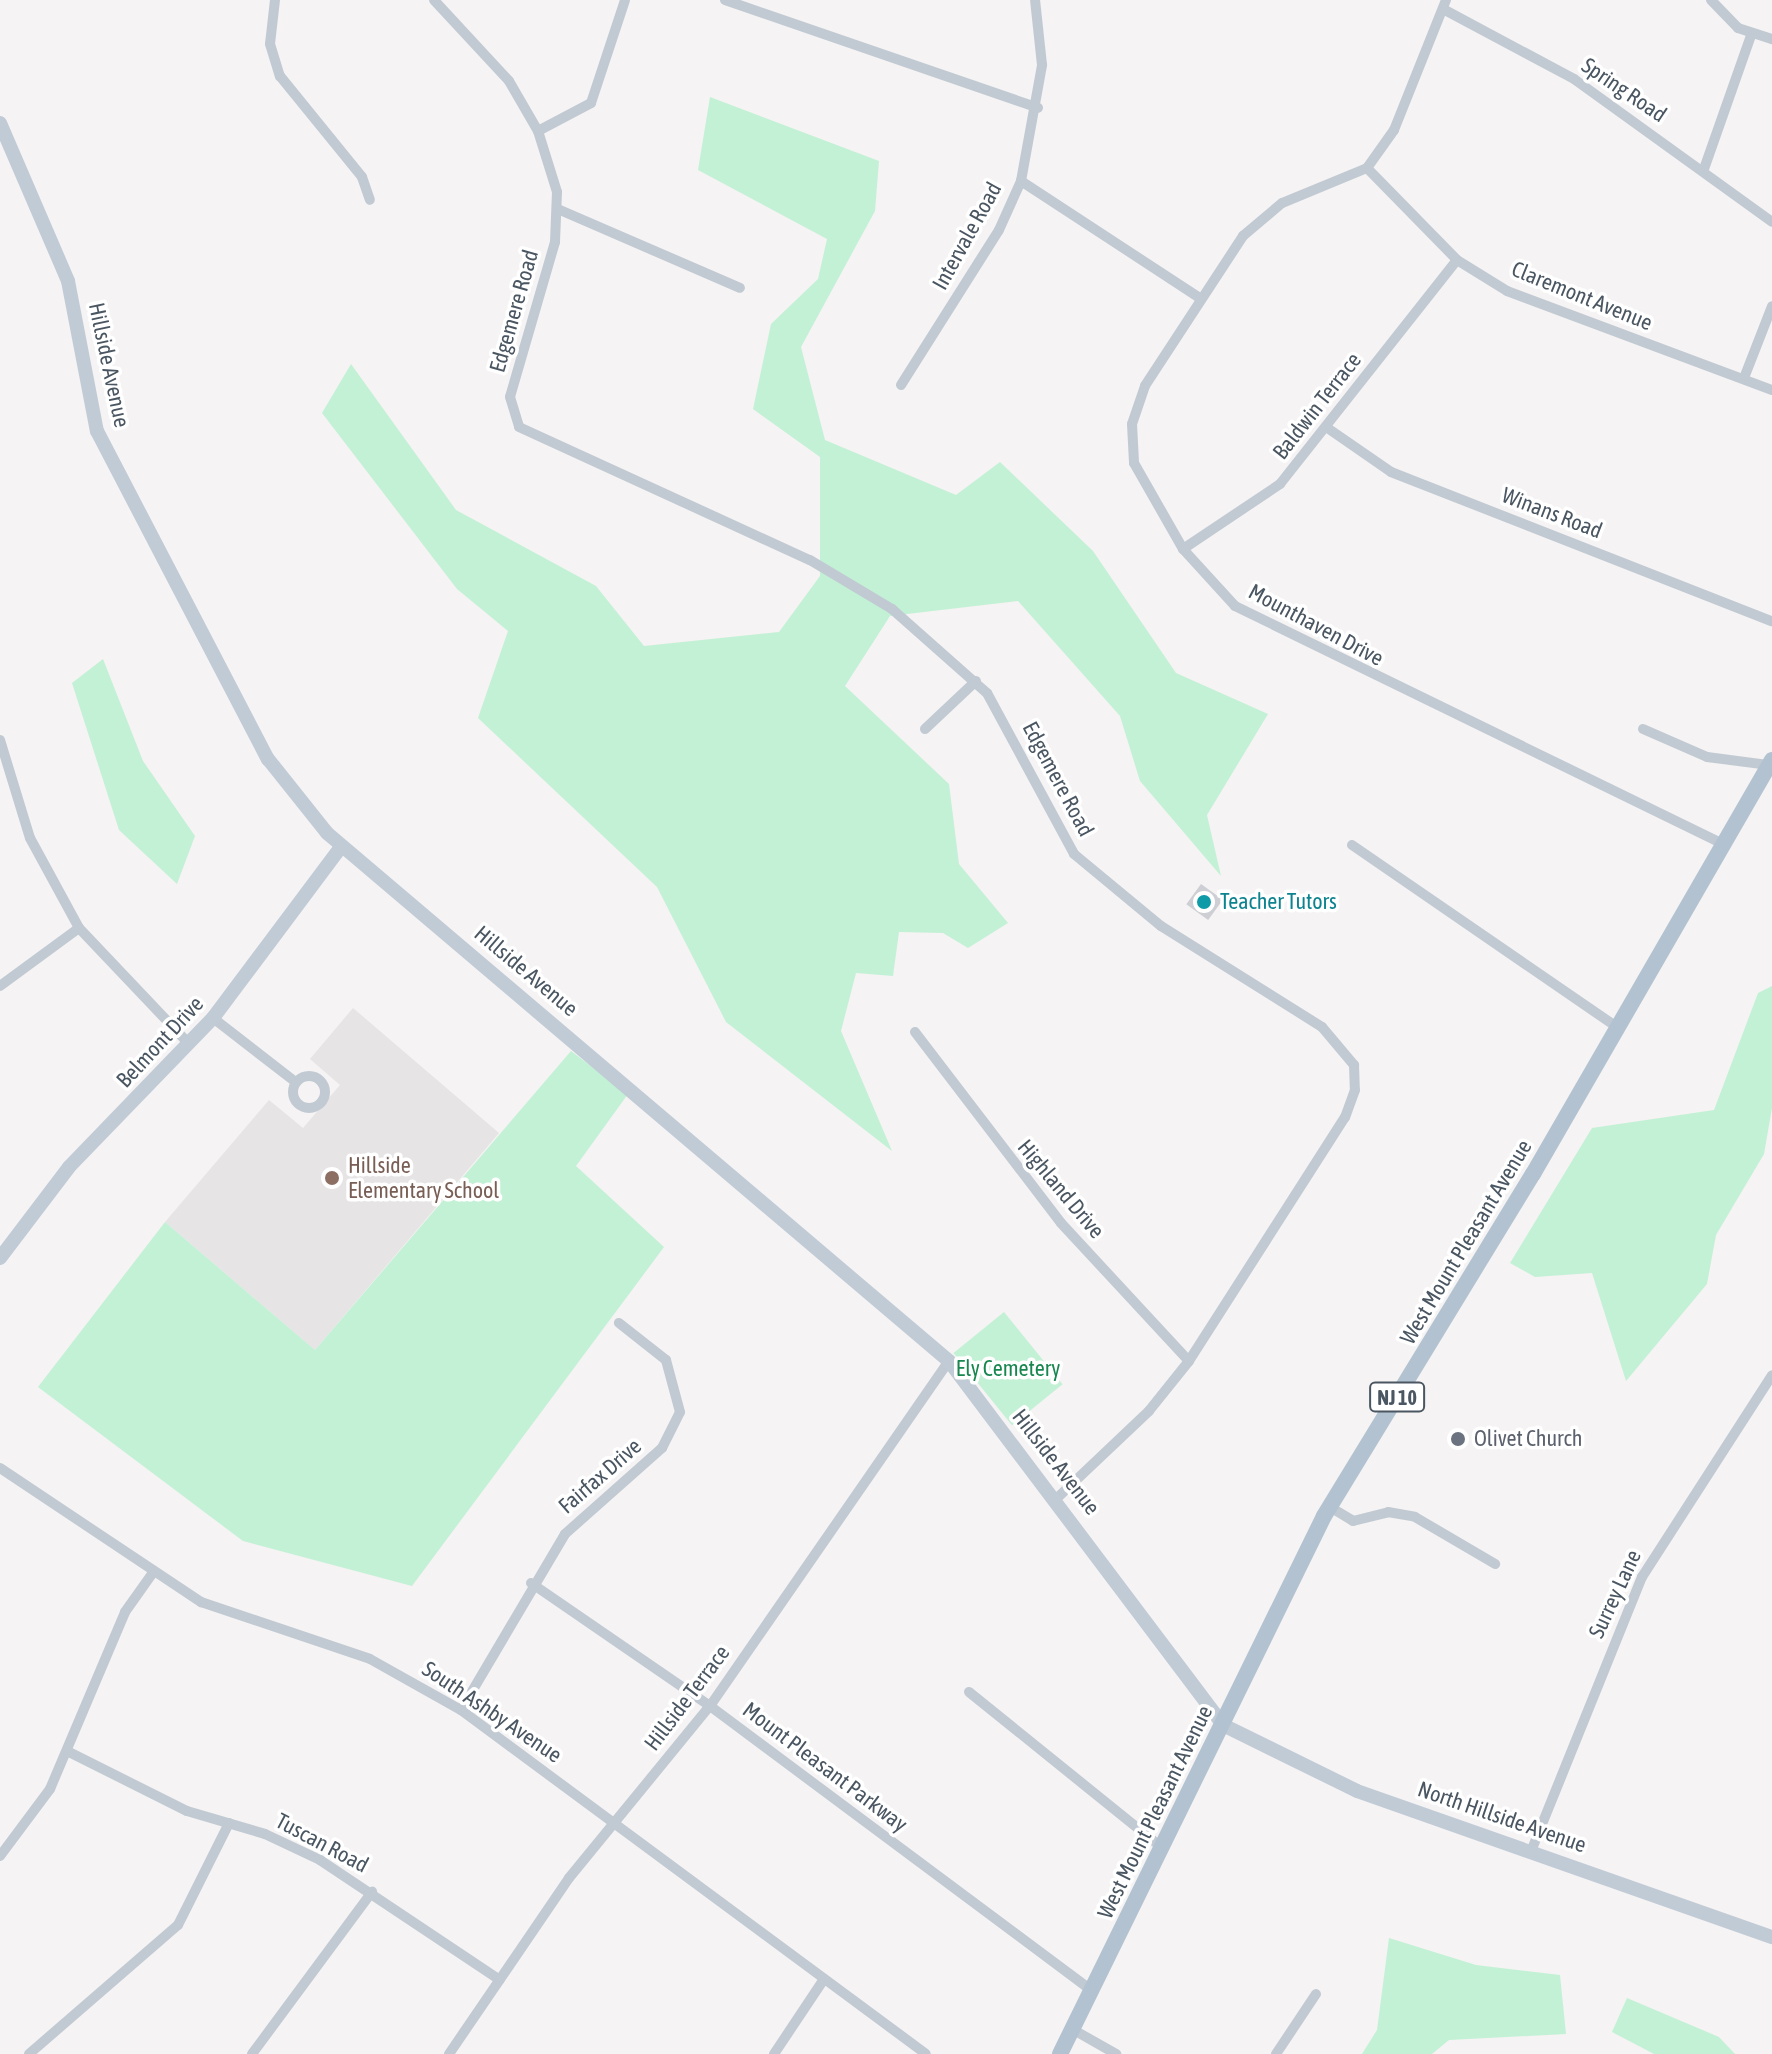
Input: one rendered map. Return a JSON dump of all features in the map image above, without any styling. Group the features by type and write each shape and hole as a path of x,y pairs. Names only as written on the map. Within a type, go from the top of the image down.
{"main road":[{"name":"West Mount Pleasant Avenue","path":"1060,2054 1330,1507 1618,1028 1770,762"}],"street":[{"path":"275,0 270,44 280,76 362,177 370,200"},
{"path":"434,0 509,81 538,131 560,210 740,288"},
{"path":"538,131 591,103 617,16 625,0"},
{"path":"725,0 1038,108"},
{"name":"Intervale Road","path":"901,385 999,230 1021,181 1038,108 1035,0"},
{"path":"1711,0 1724,18 1752,33 1772,39"},
{"name":"Mounthaven Drive","path":"1444,4 1394,130 1367,168 1259,220 1201,299 1145,386 1132,424 1140,479 1183,549 1216,592 1264,624 1723,844"},
{"name":"Spring Road","path":"1444,4 1574,79 1704,169 1772,222"},
{"path":"1704,169 1752,33"},
{"name":"Hillside Avenue","path":"0,123 68,281 97,431 268,759 341,847 949,1361 1057,1498 1223,1725"},
{"name":"Claremont Avenue","path":"1367,168 1457,260 1537,305 1772,390"},
{"path":"1021,181 1201,299"},
{"name":"Edgemere Road","path":"560,210 510,397 519,427 810,560 892,609 976,681 1074,854 1161,926 1322,1027 1354,1065 1355,1090 1345,1117 1189,1361 1149,1411 1057,1498"},
{"name":"Baldwin Terrace","path":"1183,549 1265,498 1326,427 1457,260"},
{"path":"1744,378 1772,306"},
{"name":"Winans Road","path":"1326,427 1391,472 1772,621"},
{"path":"925,729 976,681"},
{"path":"1643,729 1707,757 1770,762"},
{"path":"0,740 30,838 79,928 189,1044"},
{"path":"1352,845 1618,1028"},
{"name":"Belmont Drive","path":"0,1258 69,1167 213,1018 341,847"},
{"path":"0,986 79,928"},
{"path":"213,1018 293,1080"},
{"name":"Highland Drive","path":"915,1032 1061,1223 1189,1361"},
{"name":"Fairfax Drive","path":"461,1710 531,1583 586,1510 662,1448 680,1412 666,1360 619,1323"},
{"name":"Hillside Terrace","path":"449,2054 613,1824 710,1706 949,1361"},
{"name":"Surrey Lane","path":"1532,1849 1642,1577 1772,1375"},
{"name":"South Ashby Avenue","path":"0,1468 152,1574 242,1619 370,1659 461,1710 926,2054"},
{"path":"1330,1507 1353,1521 1388,1512 1415,1517 1495,1564"},
{"path":"0,1856 36,1811 67,1751 125,1612 152,1574"},
{"name":"Mount Pleasant Parkway","path":"531,1583 710,1706 1091,1990"},
{"path":"969,1692 1161,1847"},
{"name":"North Hillside Avenue","path":"1223,1725 1357,1791 1532,1849 1772,1937"},
{"name":"Tuscan Road","path":"67,1751 187,1811 265,1834 372,1892 500,1980"},
{"path":"29,2054 178,1925 229,1823"},
{"path":"252,2054 372,1892"},
{"path":"774,2054 824,1979"},
{"path":"1276,2054 1316,1994"},
{"path":"1072,2029 1116,2054"}],"shaded area":[{"name":"Hillside Elementary School","path":"353,1008 499,1133 315,1350 165,1222 269,1100 303,1128 340,1085 310,1059"}],"green space":[{"path":"710,97 879,161 875,211 801,347 825,440 956,495 1000,462 1093,551 1176,673 1268,714 1207,815 1221,876 1140,781 1120,716 1018,601 890,616 845,686 949,784 959,864 1008,923 968,948 943,933 899,932 893,976 856,973 841,1031 892,1151 726,1022 657,887 478,718 508,631 457,589 322,413 351,364 456,510 596,586 644,646 779,632 820,576 820,457 753,409 771,324 818,279 827,239 698,170"},
{"path":"103,659 143,761 195,836 177,884 119,830 72,683"},
{"path":"1772,986 1772,1108 1764,1154 1716,1235 1707,1284 1626,1381 1592,1273 1535,1277 1510,1263 1592,1128 1714,1110 1758,993"},
{"path":"571,1051 628,1094 576,1166 664,1247 412,1586 243,1541 38,1387 165,1222 315,1350"},
{"name":"Ely Cemetery","path":"1004,1312 1063,1384 1012,1425 953,1353"},
{"path":"1389,1938 1476,1965 1560,1975 1566,2034 1449,2040 1432,2054 1362,2054 1377,2030"},
{"path":"1627,1998 1719,2037 1735,2054 1654,2054 1612,2032"}],"building":[{"name":"Teacher Tutors","path":"1201,884 1223,900 1208,920 1186,904"}],"place":[{"name":"Teacher Tutors","path":"1204,902"},
{"name":"Hillside Elementary School","path":"332,1178"},
{"name":"Olivet Church","path":"1458,1439"}]}
